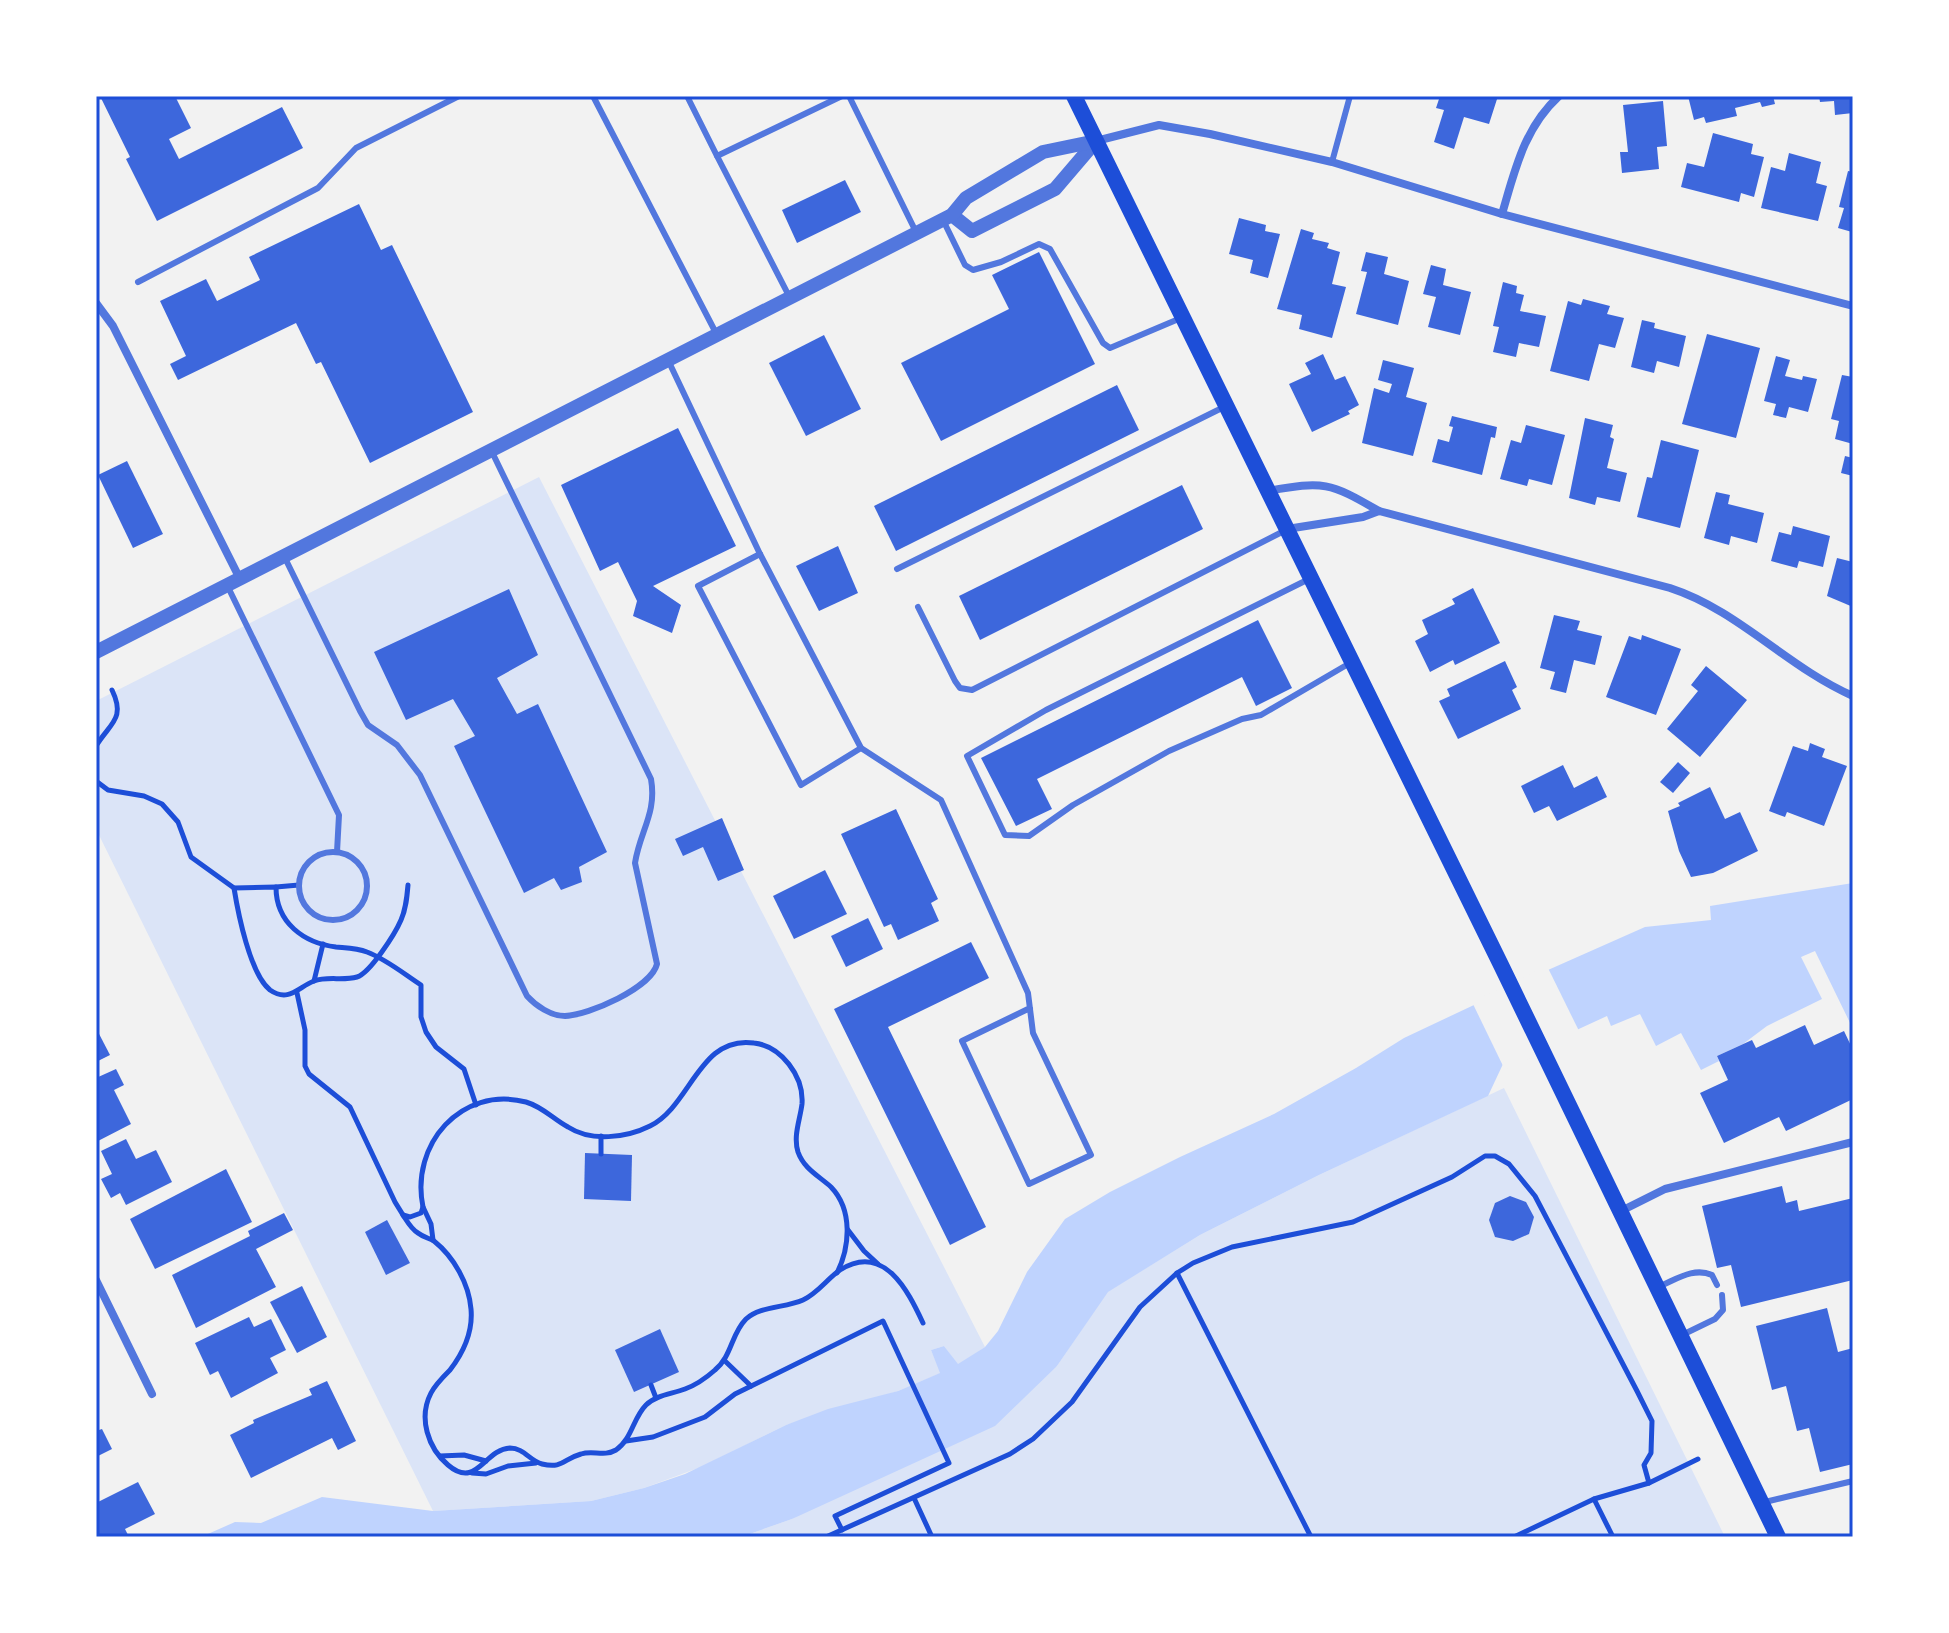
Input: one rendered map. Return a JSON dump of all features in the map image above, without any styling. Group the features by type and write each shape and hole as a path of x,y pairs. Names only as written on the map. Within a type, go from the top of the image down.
{"main road":[{"path":"1074,96 1778,1537"}],"street":[{"path":"1502,214 1529,132 1559,96"},
{"path":"96,652 948,218 966,198 1043,152 1159,125 1332,162 1502,214 1853,306"},
{"path":"948,218 972,231 1055,189 1096,141"},
{"path":"96,303 113,326 233,582"},
{"path":"1268,491 1324,484 1379,511 1690,595 1730,617 1829,686 1853,696"},
{"path":"1287,529 1363,517 1379,511"},
{"path":"1620,1211 1665,1189 1853,1142"},
{"path":"96,1280 152,1394"}],"lane":[{"path":"138,282 318,188 356,148 459,96"},
{"path":"593,96 717,335"},
{"path":"687,96 790,298"},
{"path":"717,156 842,96"},
{"path":"849,96 917,234"},
{"path":"1332,162 1350,96"},
{"path":"948,218 965,265 973,270 1001,262 1039,244 1050,249 1103,343 1110,348 1182,317"},
{"path":"668,360 760,554 861,748 941,800 1028,993 1030,1008 1033,1033 1091,1155 1029,1184 962,1041 1030,1008"},
{"path":"897,569 1226,406"},
{"path":"284,556 368,725 397,745 420,775 527,996 548,1012 563,1016 583,1013 608,1002 647,981 657,964 635,863 654,802 651,779 491,451"},
{"path":"918,607 955,681 960,688 972,690 1287,529"},
{"path":"760,554 698,586 801,785 861,748"},
{"path":"1311,578 1046,710 967,756 1005,835 1029,836 1073,805 1169,751 1242,719 1261,715 1352,662"},
{"path":"233,582 339,815 337,852"},
{"path":"326,852 337,852 357,861 363,869 367,890 357,909 337,920 325,919 306,906 300,896 299,885 307,864 326,852"},
{"path":"1657,1288 1692,1272 1703,1271 1712,1275 1717,1285"},
{"path":"1680,1336 1715,1319 1723,1310 1722,1295"},
{"path":"1761,1502 1853,1481"}],"path":[{"path":"96,746 119,711 119,703 112,690"},
{"path":"96,781 108,790 144,796 162,804 178,822 191,857 234,888 299,885"},
{"path":"234,888 257,973 272,992 282,995 297,993 314,981 359,977 369,969 402,919 408,885"},
{"path":"276,887 279,909 302,937 323,944 351,947 377,957 421,985 421,1017 426,1032 436,1047 464,1069 473,1088 476,1105"},
{"path":"314,981 323,944"},
{"path":"297,993 305,1030 305,1066 309,1074 350,1107 403,1215 417,1233 433,1241 461,1276 471,1308 471,1326 464,1349 431,1393 425,1411 425,1427 440,1456 459,1472 486,1474 508,1466 537,1463 558,1466 583,1453 614,1451 626,1441 646,1404 700,1381 725,1361 741,1325 750,1316 812,1295 837,1273 860,1263 879,1265"},
{"path":"433,1241 431,1224 421,1199 425,1158 432,1140 445,1123 476,1105 513,1100 542,1108 568,1128 601,1136 627,1134 664,1118 677,1106 700,1067 728,1045 753,1043 764,1045 787,1062 799,1081 802,1105 797,1150 813,1174 833,1189 845,1214 847,1248 837,1273"},
{"path":"601,1136 601,1154"},
{"path":"826,1537 1010,1454 1033,1439 1072,1402 1140,1307 1177,1273 1193,1263 1232,1247 1353,1222 1452,1177 1485,1156 1495,1156 1509,1164 1539,1202 1652,1421 1651,1453 1644,1465 1649,1483"},
{"path":"1529,1207 1539,1202"},
{"path":"403,1215 417,1215 423,1207"},
{"path":"847,1229 864,1251 905,1286 923,1323"},
{"path":"1177,1273 1311,1537"},
{"path":"626,1441 680,1428 705,1417 735,1394 883,1321 949,1463 835,1516 842,1530"},
{"path":"725,1361 751,1386"},
{"path":"651,1385 656,1398"},
{"path":"471,1473 492,1455 508,1448 527,1453 537,1463"},
{"path":"440,1456 464,1455 486,1461"},
{"path":"1514,1537 1594,1499 1649,1483 1698,1459"},
{"path":"914,1498 932,1537"},
{"path":"1594,1499 1613,1537"}],"shaded area":[{"path":"539,477 985,1347 958,1365 944,1346 931,1350 941,1373 898,1391 786,1425 701,1467 644,1488 591,1501 433,1511 96,829 96,701"},
{"path":"1504,1088 1725,1537 741,1537 792,1519 1057,1366 1107,1292 1200,1235"}],"water":[{"path":"1853,883 1853,1029 1815,951 1801,957 1822,999 1767,1026 1743,1044 1717,1056 1719,1061 1701,1070 1681,1033 1656,1046 1640,1014 1611,1026 1607,1016 1503,1064 1488,1096 1200,1235 1108,1292 1057,1366 995,1426 792,1519 741,1537 201,1537 235,1522 261,1523 322,1497 433,1511 591,1501 685,1474 786,1425 828,1409 898,1391 940,1373 931,1350 944,1346 958,1364 985,1347 998,1331 1027,1272 1065,1219 1110,1192 1274,1114 1404,1038 1645,927 1711,920 1710,906"}],"pier":[{"path":"1547,966 1580,1033 1505,1070 1472,1002"}],"building":[{"path":"100,96 175,96 191,128 169,139 179,159 282,107 303,148 157,221 126,159 130,157"},
{"path":"1440,96 1498,96 1489,124 1464,117 1454,149 1434,142 1444,110 1436,108"},
{"path":"1688,96 1773,96 1775,104 1762,107 1760,102 1735,108 1737,116 1706,123 1704,117 1694,120"},
{"path":"1819,96 1853,96 1853,113 1835,115 1834,101 1820,102"},
{"path":"1663,101 1667,146 1657,147 1659,169 1622,173 1620,152 1628,152 1623,105"},
{"path":"1713,133 1753,144 1751,154 1764,157 1754,197 1741,193 1739,202 1681,187 1687,163 1704,167"},
{"path":"1789,153 1821,162 1816,183 1827,186 1818,221 1761,208 1771,167 1785,171"},
{"path":"1848,171 1853,172 1852,232 1838,228 1844,208 1839,207"},
{"path":"845,180 861,212 797,243 782,210"},
{"path":"359,204 381,250 392,245 473,412 370,463 321,362 316,364 296,323 178,380 170,364 186,356 160,301 206,279 217,301 260,280 249,257"},
{"path":"1239,218 1266,225 1265,231 1280,234 1268,278 1250,273 1253,260 1229,254"},
{"path":"1301,229 1314,233 1312,239 1329,243 1327,248 1340,252 1332,284 1346,287 1332,338 1299,329 1302,315 1277,309"},
{"path":"1039,252 1095,364 941,441 901,363 1009,309 992,275"},
{"path":"1366,252 1388,257 1384,274 1409,281 1398,325 1356,314 1367,272 1361,271"},
{"path":"1431,265 1446,269 1443,285 1471,292 1460,335 1428,327 1436,297 1423,294"},
{"path":"1503,282 1517,286 1516,293 1524,295 1520,311 1546,316 1539,347 1519,343 1516,357 1493,352 1499,327 1493,326"},
{"path":"1583,299 1610,306 1607,314 1624,318 1615,348 1599,344 1589,381 1550,371 1568,301 1581,305"},
{"path":"1642,320 1655,323 1654,328 1686,336 1679,367 1657,361 1654,373 1631,367"},
{"path":"1707,334 1760,348 1736,438 1682,424"},
{"path":"824,335 861,409 806,436 769,363"},
{"path":"1323,354 1335,380 1345,376 1359,405 1348,411 1350,414 1312,432 1289,384 1311,374 1305,363"},
{"path":"1776,356 1790,360 1785,376 1817,379 1808,412 1789,407 1786,418 1773,415 1776,404 1764,401"},
{"path":"1383,360 1414,368 1406,397 1427,403 1413,456 1362,443 1374,388 1389,393 1392,384 1378,380"},
{"path":"1842,375 1853,377 1853,444 1835,439 1839,421 1831,419"},
{"path":"1117,385 1139,430 896,551 874,506"},
{"path":"1452,416 1497,427 1495,438 1491,437 1482,475 1432,462 1438,439 1449,442"},
{"path":"1585,418 1613,425 1610,437 1614,439 1607,468 1627,473 1620,502 1597,497 1595,505 1569,498"},
{"path":"1526,425 1565,435 1552,485 1529,479 1527,486 1500,479 1511,440 1521,443"},
{"path":"678,428 736,546 653,586 681,605 672,633 633,616 637,601 618,562 600,571 561,485"},
{"path":"1661,440 1699,450 1680,528 1637,517 1647,477 1652,478"},
{"path":"1845,456 1853,458 1853,476 1841,473"},
{"path":"127,461 163,534 133,548 98,475"},
{"path":"1182,485 1203,529 980,640 959,596"},
{"path":"1716,492 1730,495 1728,504 1764,513 1757,543 1731,536 1729,545 1704,538"},
{"path":"1793,526 1830,536 1823,567 1799,561 1797,568 1771,561 1779,532 1791,535"},
{"path":"838,546 858,593 819,611 796,566"},
{"path":"1837,558 1853,562 1853,607 1827,596"},
{"path":"1473,588 1500,643 1455,665 1453,660 1430,672 1415,641 1428,634 1422,620 1455,604 1452,599"},
{"path":"509,589 538,655 497,678 517,714 538,704 607,852 579,867 582,882 561,890 554,878 524,893 454,746 475,736 453,699 406,720 374,652"},
{"path":"1554,615 1580,621 1577,630 1602,636 1595,665 1574,660 1566,693 1550,689 1555,672 1540,668"},
{"path":"1258,620 1292,688 1256,706 1242,677 1037,779 1052,809 1016,826 981,758"},
{"path":"1642,635 1681,649 1656,715 1606,697 1629,636 1641,640"},
{"path":"1505,661 1517,687 1512,690 1521,709 1458,739 1439,701 1450,696 1447,689"},
{"path":"1706,666 1747,700 1700,757 1667,729 1698,691 1691,685"},
{"path":"1810,743 1825,749 1822,757 1847,766 1824,826 1787,812 1785,817 1769,811 1793,746 1808,751"},
{"path":"1678,762 1690,773 1673,793 1660,782"},
{"path":"1563,765 1574,788 1597,776 1607,797 1557,821 1549,806 1534,813 1521,786"},
{"path":"1710,787 1725,819 1740,812 1758,851 1713,873 1691,877 1679,851 1668,811"},
{"path":"896,809 938,899 931,903 939,921 898,940 891,924 884,927 841,834"},
{"path":"722,818 744,870 718,881 703,847 683,856 675,839"},
{"path":"825,870 847,914 794,939 773,896"},
{"path":"868,918 883,949 846,967 831,936"},
{"path":"971,942 989,978 888,1027 986,1227 950,1245 834,1009"},
{"path":"1805,1025 1814,1045 1844,1031 1853,1050 1853,1099 1786,1131 1779,1117 1724,1143 1700,1093 1728,1080 1717,1056 1752,1040 1756,1048"},
{"path":"96,1028 110,1055 96,1062"},
{"path":"116,1069 124,1085 114,1090 131,1124 98,1141 96,1078"},
{"path":"126,1139 136,1159 156,1150 172,1182 126,1205 120,1193 111,1198 101,1179 112,1174 101,1151"},
{"path":"585,1153 632,1155 631,1201 584,1199"},
{"path":"226,1169 252,1222 155,1269 130,1219"},
{"path":"1782,1186 1786,1203 1797,1200 1799,1211 1853,1198 1853,1260 1850,1261 1853,1280 1741,1307 1731,1265 1717,1268 1702,1206"},
{"path":"1510,1196 1526,1202 1534,1217 1529,1234 1513,1241 1495,1237 1489,1220 1495,1203"},
{"path":"284,1213 293,1230 256,1249 276,1287 196,1328 172,1275 250,1236 248,1231"},
{"path":"387,1220 410,1263 386,1275 365,1232"},
{"path":"302,1286 327,1337 297,1353 270,1302"},
{"path":"1827,1308 1838,1352 1853,1348 1853,1464 1820,1472 1809,1428 1797,1431 1786,1386 1772,1390 1756,1326"},
{"path":"249,1317 254,1327 271,1319 286,1350 270,1358 278,1373 231,1398 218,1371 210,1375 195,1343"},
{"path":"660,1329 679,1372 634,1392 615,1350"},
{"path":"327,1381 356,1441 338,1450 332,1438 251,1478 230,1435 254,1423 253,1420 312,1395 309,1389"},
{"path":"96,1424 112,1449 96,1457"},
{"path":"138,1482 155,1514 125,1529 129,1537 96,1537 96,1503"}]}
